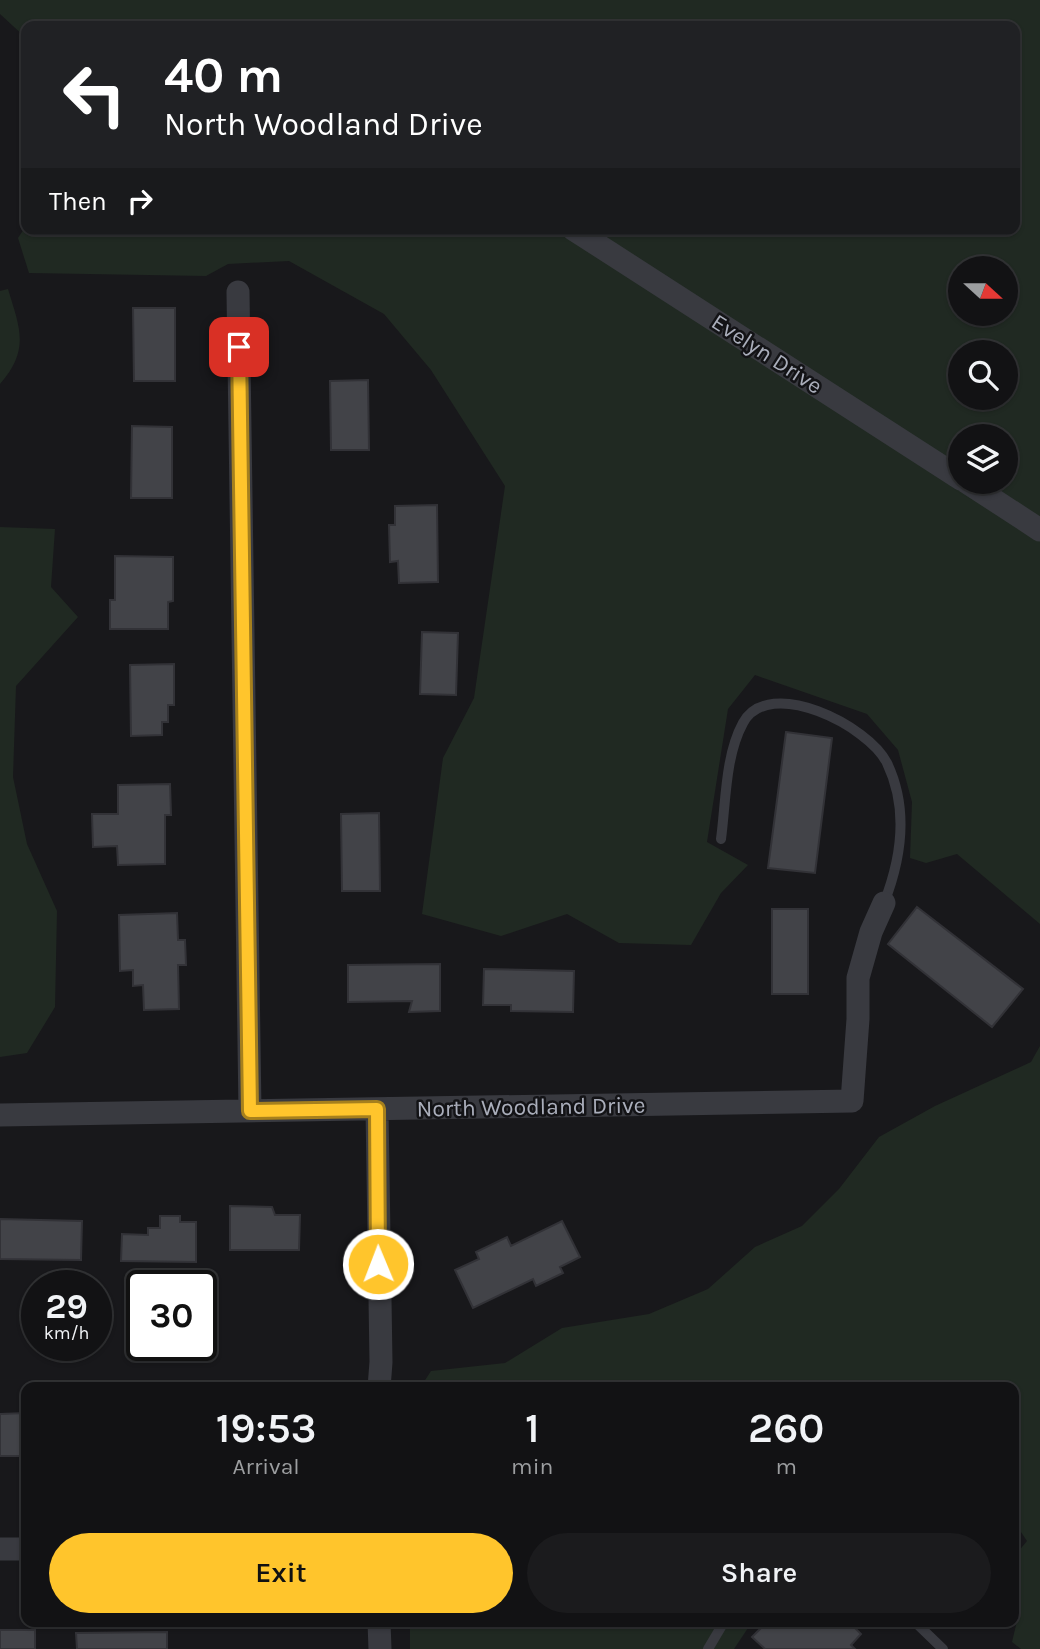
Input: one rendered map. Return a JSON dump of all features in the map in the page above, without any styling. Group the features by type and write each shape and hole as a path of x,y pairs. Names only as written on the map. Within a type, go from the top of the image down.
{"street":[{"name":"Evelyn Drive","path":"582,235 948,470"},
{"path":"238,292 250,1111"},
{"name":"Evelyn Drive","path":"985,494 1040,530"},
{"name":"North Woodland Drive","path":"0,1115 852,1101 858,978 871,932 884,903"},
{"path":"377,1109 379,1382"},
{"path":"0,1549 21,1549"},
{"path":"379,1627 380,1649"}],"lane":[{"path":"721,839 730,768 743,722 756,708 776,702 800,706 846,725 871,740 886,761 901,814 901,845 884,903"},
{"path":"708,1649 721,1627"},
{"path":"920,1627 943,1649"}],"shaded area":[{"path":"0,0 1040,0 1040,924 957,854 926,863 910,858 912,802 898,750 867,714 755,675 728,709 707,842 748,865 721,893 691,945 619,943 567,914 501,936 422,914 443,758 474,698 505,486 431,370 384,314 289,261 228,264 206,276 29,273 18,238 21,234 1020,235 1020,21 21,21 21,33 0,14"},
{"path":"8,289 20,338 16,360 0,384 0,291"},
{"path":"0,527 55,529 51,587 78,617 16,686 13,777 27,844 57,911 55,1007 27,1053 0,1057"},
{"path":"1040,1046 1040,1649 1021,1649 1012,1642 1016,1627 1019,1627 1019,1551 1027,1541 1019,1529 1019,1382 424,1382 431,1371 505,1363 562,1328 649,1314 708,1289 755,1247 802,1226 839,1189 879,1137 935,1106 1031,1062"},
{"path":"410,1627 749,1627 734,1649 410,1649"}],"building":[{"path":"133,308 175,308 175,381 134,381"},
{"path":"368,380 369,450 331,450 330,381"},
{"path":"132,426 172,427 172,498 131,498"},
{"path":"437,505 438,582 399,583 398,561 390,562 389,525 395,525 395,506"},
{"path":"115,556 173,557 173,601 168,602 168,629 110,629 110,600 115,600"},
{"path":"422,632 458,633 456,695 420,694"},
{"path":"174,664 174,705 168,705 168,722 162,722 162,735 131,736 130,665"},
{"path":"786,732 832,738 815,873 768,868"},
{"path":"170,784 171,815 165,815 165,864 118,865 117,846 93,847 92,814 118,814 118,785"},
{"path":"379,813 380,891 342,891 341,814"},
{"path":"917,907 1023,989 992,1027 888,944"},
{"path":"772,909 808,909 808,994 772,994"},
{"path":"177,913 178,940 185,940 186,965 178,965 179,1009 144,1010 143,985 133,986 133,970 120,971 119,915"},
{"path":"440,964 440,1011 409,1012 412,1001 348,1002 348,965"},
{"path":"484,969 574,971 573,1012 511,1011 511,1005 483,1005"},
{"path":"230,1206 272,1207 275,1215 300,1215 299,1250 230,1250"},
{"path":"160,1216 180,1216 180,1222 196,1222 196,1262 121,1261 122,1234 148,1235 148,1228 160,1228"},
{"path":"0,1219 82,1221 81,1260 0,1259"},
{"path":"562,1221 580,1257 560,1267 563,1273 536,1286 533,1279 473,1308 455,1270 479,1259 476,1252 507,1237 511,1246"},
{"path":"21,1413 21,1456 0,1456 0,1414"},
{"path":"762,1627 854,1627 861,1634 851,1645 855,1649 765,1649 752,1637"},
{"path":"0,1630 35,1630 35,1649 0,1649"},
{"path":"167,1632 167,1649 77,1649 76,1633"}],"route":[{"path":"239,347 250,1111 377,1109 378,1264"}]}
